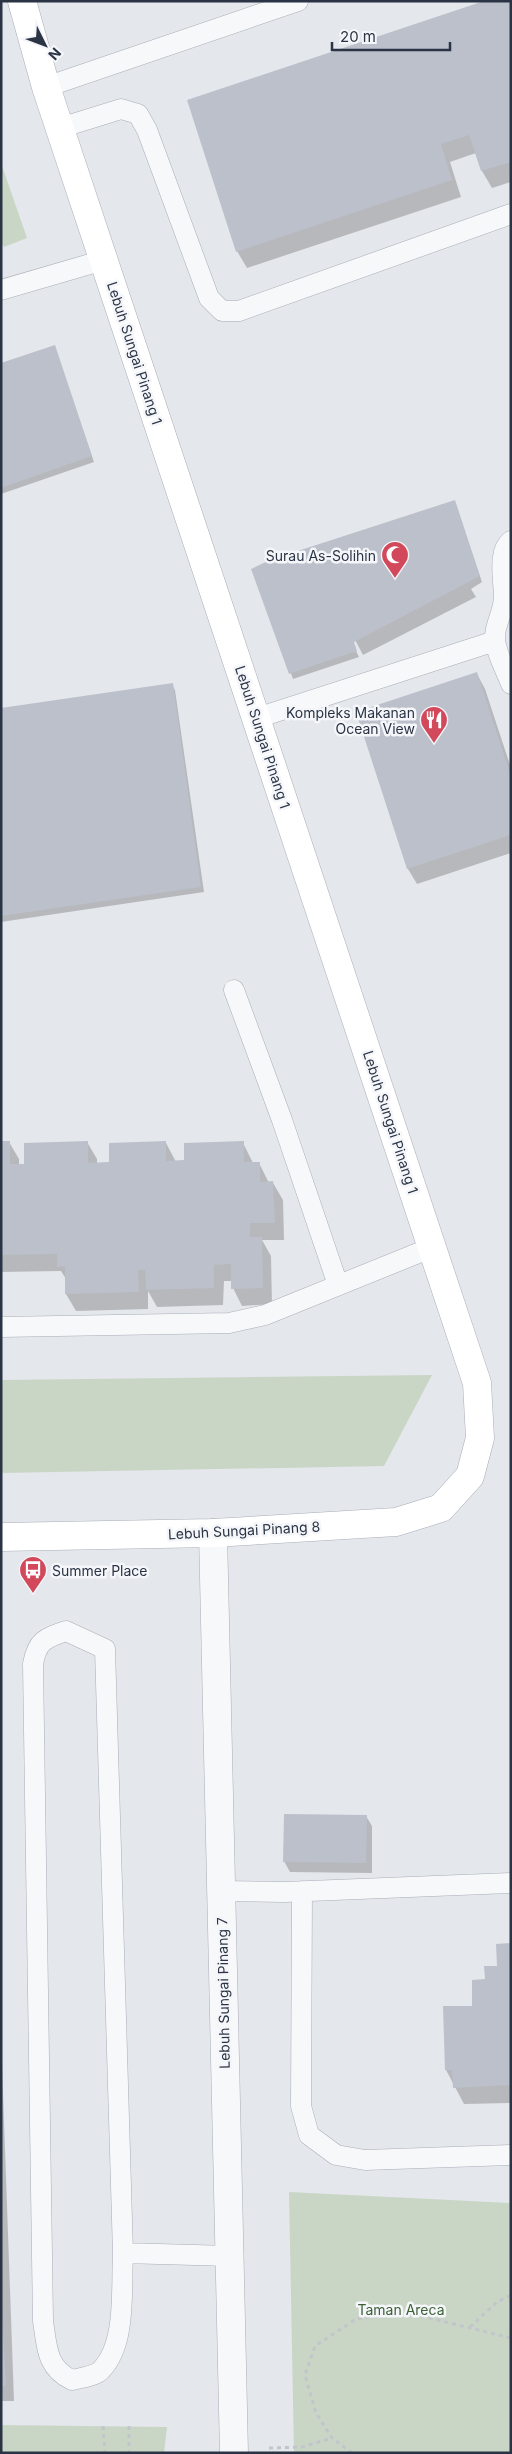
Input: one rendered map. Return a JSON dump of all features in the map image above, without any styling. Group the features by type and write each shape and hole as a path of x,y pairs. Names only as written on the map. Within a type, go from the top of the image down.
{"street":[{"name":"Lebuh Sungai Pinang 1","path":"22,1 46,87 477,1382 480,1438 470,1476"},
{"name":"Lebuh Sungai Pinang 8","path":"1,1537 213,1533 396,1522 441,1508 470,1476"},
{"name":"Lebuh Sungai Pinang 7","path":"213,1533 234,2451"}],"lane":[{"path":"46,87 298,1"},
{"path":"60,128 121,109 138,114 147,130 209,298 222,311 238,311 511,214"},
{"path":"1,290 104,260"},
{"path":"511,541 508,543 503,559 503,610 495,641 511,684"},
{"path":"257,718 495,641"},
{"path":"234,990 282,1120 338,1285"},
{"path":"1,1327 229,1323 265,1315 433,1248"},
{"path":"66,1631 105,1650 123,2253 120,2325 112,2354 100,2372 72,2380 61,2375 48,2356 43,2321 33,1664 36,1650 47,1637 66,1631"},
{"path":"221,1891 302,1891 511,1883"},
{"path":"302,1891 302,2106 309,2135 336,2155 365,2160 511,2154"},
{"path":"123,2253 230,2256"}],"path":[{"path":"469,2328 497,2302 511,2295"},
{"path":"352,2453 332,2438 316,2413 305,2375 315,2346 356,2319 404,2312 511,2338"},
{"path":"103,2426 105,2453"},
{"path":"129,2426 129,2453"},
{"path":"234,2451 302,2447 332,2438"}],"green space":[{"path":"1,163 27,238 4,247 1,241"},
{"path":"432,1375 384,1466 1,1473 1,1380"},
{"name":"Taman Areca","path":"289,2192 511,2203 511,2453 294,2453"},
{"path":"1,2425 167,2427 164,2453 1,2453"}],"building":[{"path":"484,1 511,1 511,162 481,171 469,135 441,144 452,180 236,252 187,100"},
{"path":"55,345 92,456 1,488 1,363"},
{"path":"455,500 480,576 354,642 357,651 289,674 251,569 270,560"},
{"name":"Kompleks Makanan Ocean View","path":"477,672 511,776 511,835 407,869 356,712"},
{"path":"173,683 201,887 1,916 1,708"},
{"path":"1,1141 10,1141 10,1164 24,1164 24,1143 88,1141 88,1163 109,1162 109,1143 166,1141 166,1161 184,1160 184,1143 244,1141 244,1162 260,1162 260,1182 273,1181 275,1223 250,1223 250,1237 262,1237 263,1288 231,1289 231,1264 214,1265 214,1288 146,1290 145,1270 138,1270 139,1292 65,1294 65,1266 57,1267 57,1254 1,1255"},
{"path":"284,1814 367,1815 366,1863 283,1862"},
{"path":"511,1943 511,2085 453,2088 452,2070 445,2070 443,2006 472,2006 472,1980 485,1979 484,1966 497,1966 496,1944"},
{"path":"1,2300 6,2386 1,2386"}],"place":[{"name":"Surau As-Solihin","path":"395,579"},
{"name":"Kompleks Makanan Ocean View","path":"434,744"},
{"name":"Summer Place","path":"33,1594"}]}
